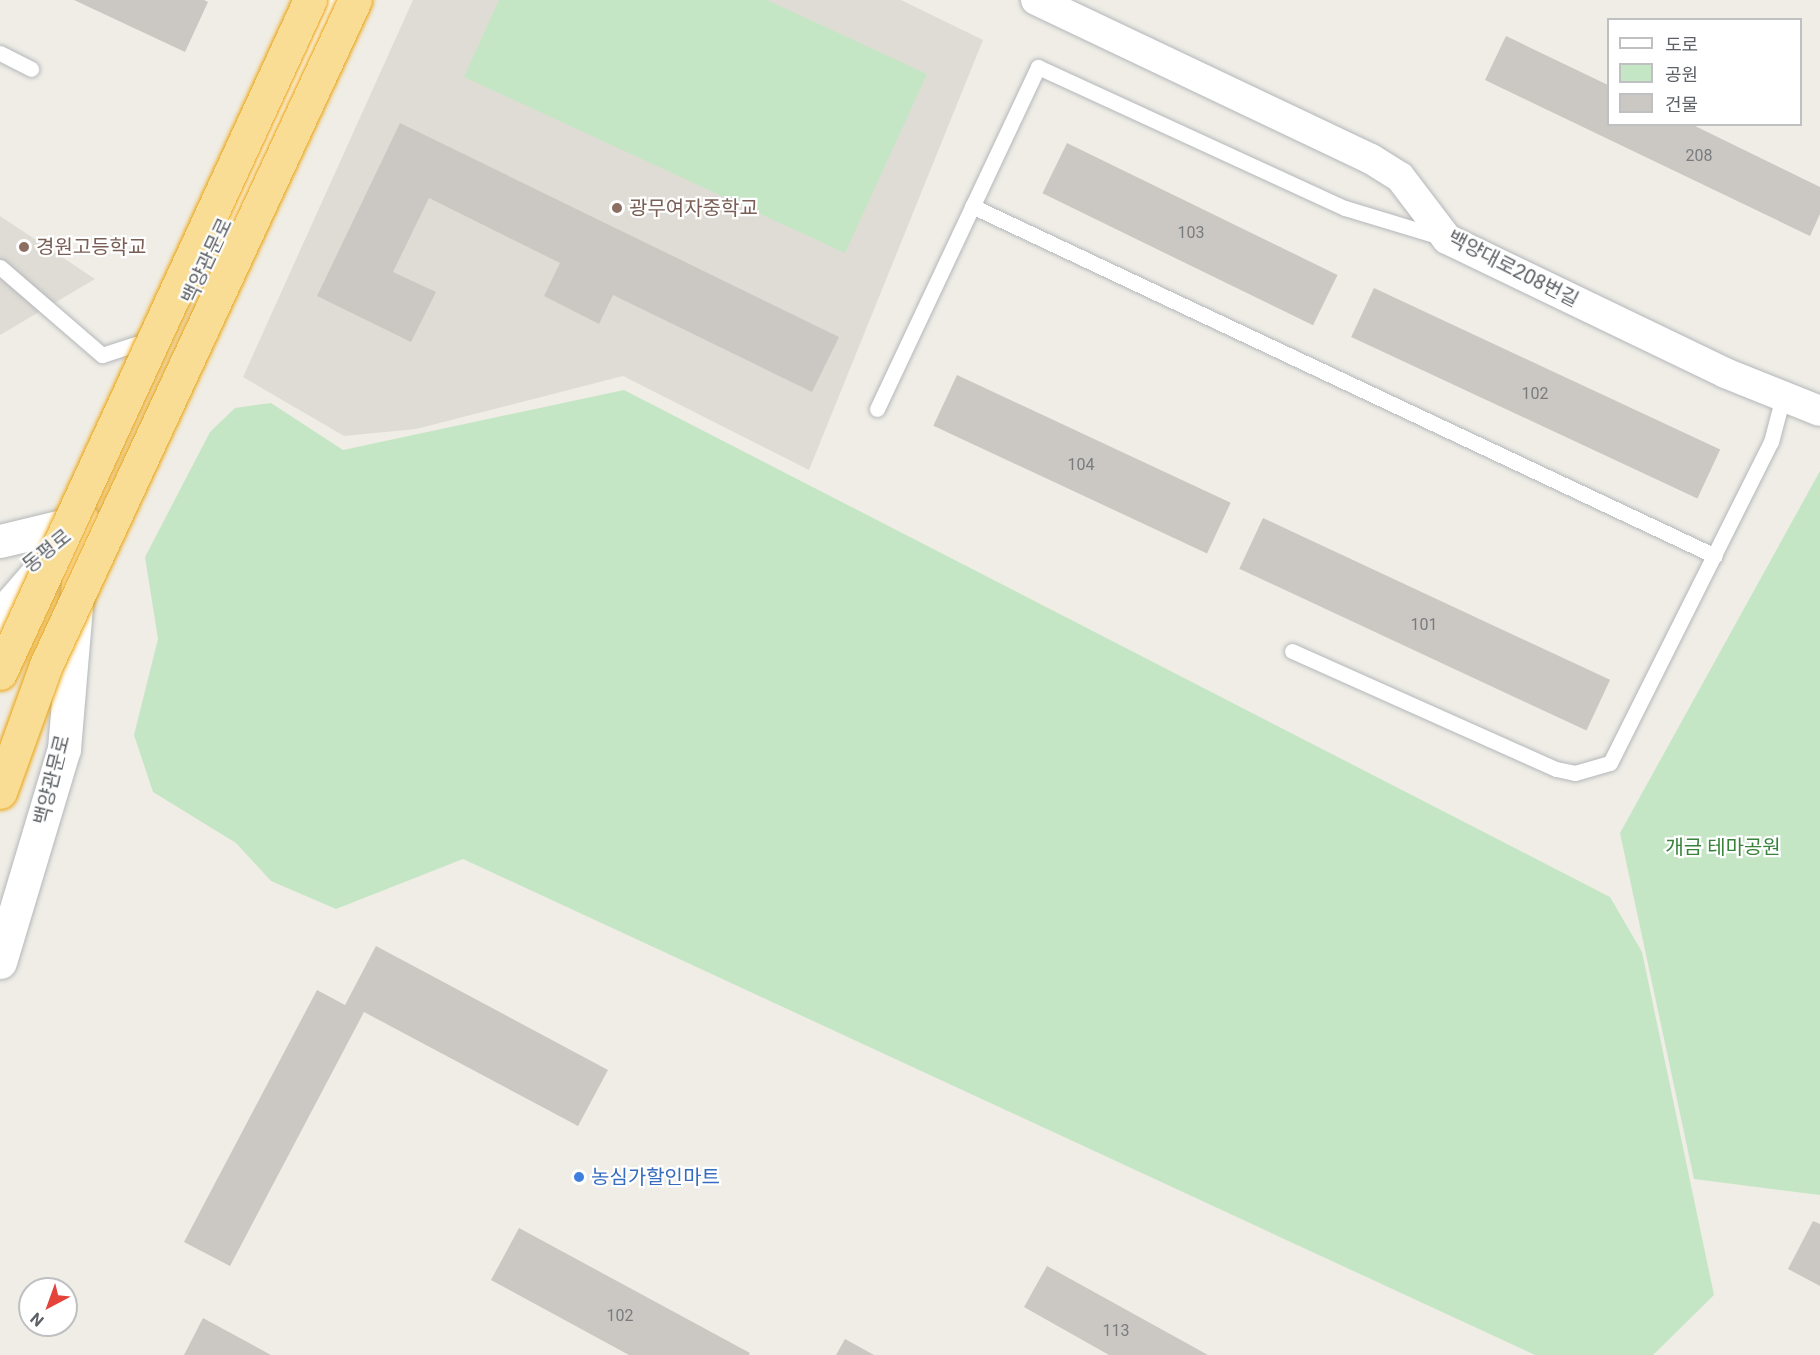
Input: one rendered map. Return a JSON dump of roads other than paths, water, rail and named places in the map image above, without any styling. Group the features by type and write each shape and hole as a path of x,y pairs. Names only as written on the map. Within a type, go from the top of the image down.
{"highway":[{"path":"0,673 310,0"},
{"path":"0,792 46,665 356,0"}],"main road":[{"name":"백양관문로","path":"0,616 83,521 331,0"},
{"name":"백양관문로","path":"0,962 64,749 83,521"},
{"name":"동평로","path":"0,541 83,521"},
{"name":"동평로","path":"0,589 83,521"}],"street":[{"name":"백양대로208번길","path":"1036,0 1371,159 1400,177 1447,239 1782,400 1820,411"}],"lane":[{"path":"0,53 31,69"},
{"path":"877,409 1038,67 1345,208 1447,239"},
{"path":"972,206 1715,556"},
{"path":"0,267 102,355 174,331"},
{"path":"1292,651 1556,769 1593,771 1617,754 1771,442 1782,400"}],"place":[{"name":"광무여자중학교","path":"617,208"},
{"name":"경원고등학교","path":"24,247"},
{"name":"농심가할인마트","path":"579,1177"}],"park label":[{"name":"개금 테마공원","path":"1723,847"}]}
